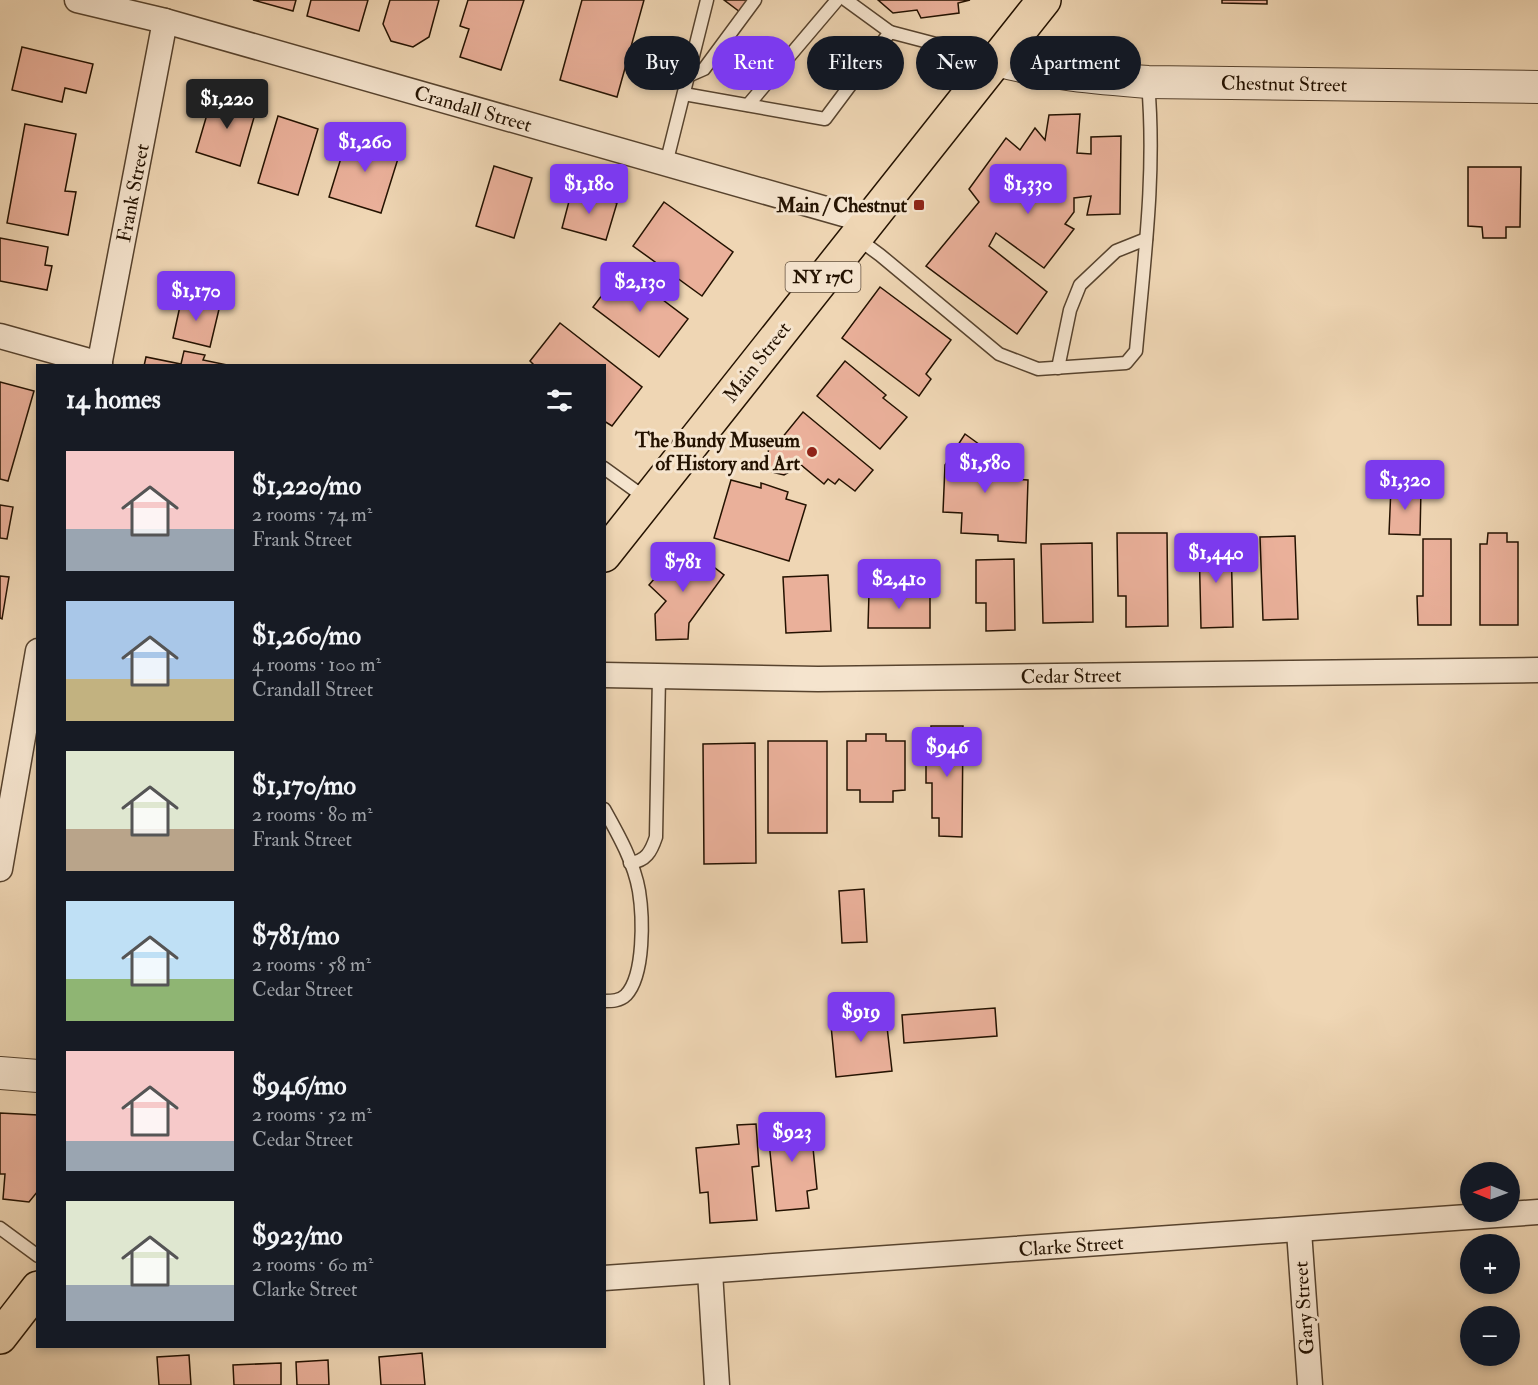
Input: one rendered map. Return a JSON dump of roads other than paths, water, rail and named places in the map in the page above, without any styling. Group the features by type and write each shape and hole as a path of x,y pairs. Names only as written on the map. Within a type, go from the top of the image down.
{"main road":[{"name":"Main Street","path":"998,59 1044,0"},
{"name":"Main Street","path":"606,552 973,90"}],"street":[{"name":"Crandall Street","path":"77,0 165,21 666,164 861,229"},
{"name":"Frank Street","path":"100,364 165,21"},
{"name":"Chestnut Street","path":"998,60 1040,71 1088,78 1148,82 1538,87"},
{"path":"0,336 97,364"},
{"path":"0,869 36,662"},
{"name":"Cedar Street","path":"606,675 818,679 1538,670"},
{"path":"0,1074 36,1076"},
{"name":"Clarke Street","path":"606,1278 1299,1231 1538,1212"},
{"name":"Gary Street","path":"1299,1231 1310,1385"},
{"path":"710,1272 717,1385"}],"lane":[{"path":"698,36 707,0"},
{"path":"700,71 704,69 755,0"},
{"path":"748,105 837,0"},
{"path":"846,0 890,32 916,39"},
{"path":"684,93 825,119 890,32"},
{"path":"861,229 880,255 999,354 1038,369 1126,363 1136,351 1146,239 1152,125 1148,82"},
{"path":"666,164 685,90"},
{"path":"1058,368 1070,310 1080,285 1116,251 1146,239"},
{"path":"606,469 648,500"},
{"path":"630,863 645,859 656,837 658,676"},
{"path":"606,813 623,843 639,889 641,919 640,957 633,985 625,997 616,1001 606,1001"},
{"path":"0,1228 36,1255"}],"place":[{"name":"Main / Chestnut","path":"919,205"},
{"name":"The Bundy Museum of History and Art","path":"812,452"}]}
